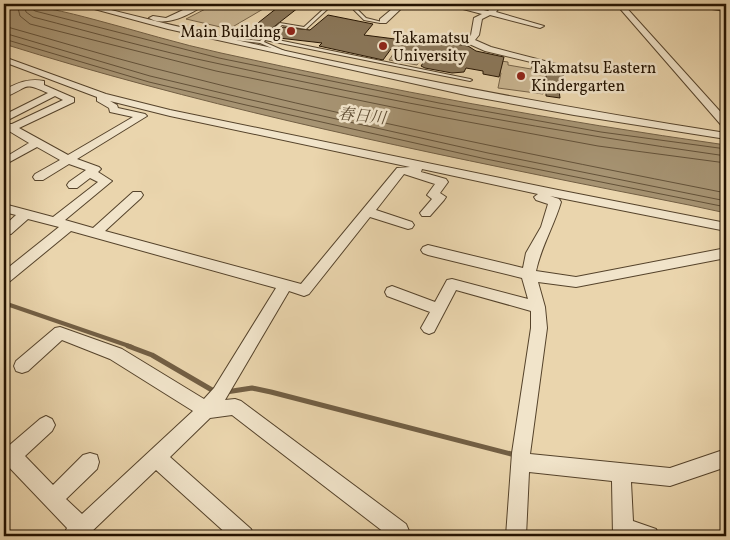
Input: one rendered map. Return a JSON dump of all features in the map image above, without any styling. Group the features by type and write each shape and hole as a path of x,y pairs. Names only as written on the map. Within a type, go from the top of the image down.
{"street":[{"path":"80,4 165,20 189,32"},
{"path":"165,20 201,4"},
{"path":"381,22 402,4"},
{"path":"448,4 540,26"},
{"path":"499,4 490,13 478,18 475,36 470,41 488,48 564,67"},
{"path":"619,4 726,124"},
{"path":"691,4 726,9"},
{"path":"101,8 189,32 519,103 726,136"},
{"path":"4,59 64,82 184,116 243,130 726,226"},
{"path":"24,67 49,68"},
{"path":"4,94 25,83 64,82"},
{"path":"6,126 71,100 33,83"},
{"path":"40,177 142,116 112,110 114,107 91,94 97,91"},
{"path":"6,126 55,93"},
{"path":"6,126 68,160 95,169 73,185"},
{"path":"4,162 37,143"},
{"path":"331,149 442,182 433,195 440,197 426,213"},
{"path":"401,170 472,176 555,202 624,207"},
{"path":"4,208 304,290 369,212 401,170"},
{"path":"55,222 106,181 90,173"},
{"path":"94,233 137,196"},
{"path":"516,536 521,462 539,328 538,306 528,274 533,253 547,227 555,202"},
{"path":"369,212 408,225"},
{"path":"6,231 25,214"},
{"path":"680,218 726,233"},
{"path":"4,278 69,226"},
{"path":"428,250 562,282 590,281 726,253"},
{"path":"429,328 452,284 538,306"},
{"path":"46,425 12,456 53,498 77,532 206,410 220,393 285,286"},
{"path":"392,292 439,309"},
{"path":"22,366 60,333 116,354 206,410 235,407 399,531"},
{"path":"156,457 244,536"},
{"path":"521,462 670,477 726,458"},
{"path":"53,498 90,462"},
{"path":"621,472 623,532 649,536"}],"lane":[{"path":"264,41 281,24 305,28 331,4 353,6 364,19 381,22"},
{"path":"209,36 264,41 470,80"},
{"path":"264,41 291,55"}],"shaded area":[{"path":"215,4 270,5 229,29 186,19"},
{"path":"396,50 424,55 417,65 389,60"},
{"path":"501,61 508,62 508,65 531,69 532,65 546,67 543,94 498,88"}],"water":[{"name":"春日川","path":"4,4 27,5 62,11 174,42 284,67 410,92 599,126 726,145 726,213 289,121 217,104 75,65 4,44"}],"building":[{"path":"282,4 303,4 266,33 263,32 258,37 244,34"},
{"path":"328,15 373,24 364,35 434,44 436,41 468,46 476,51 504,57 499,77 483,74 483,71 466,68 464,72 452,73 425,68 421,66 428,55 391,49 383,60 319,46 322,43 279,38 274,35 283,27 310,30"},
{"path":"546,68 563,72 564,91 559,90 560,98 546,96"}],"waterway":[{"path":"4,303 132,347"},
{"path":"128,346 152,355 212,390"},
{"path":"226,392 252,388 271,392 515,455"}],"place":[{"name":"Main Building","path":"291,31"},
{"name":"Takamatsu University","path":"383,46"},
{"name":"Takmatsu Eastern Kindergarten","path":"521,76"}]}
